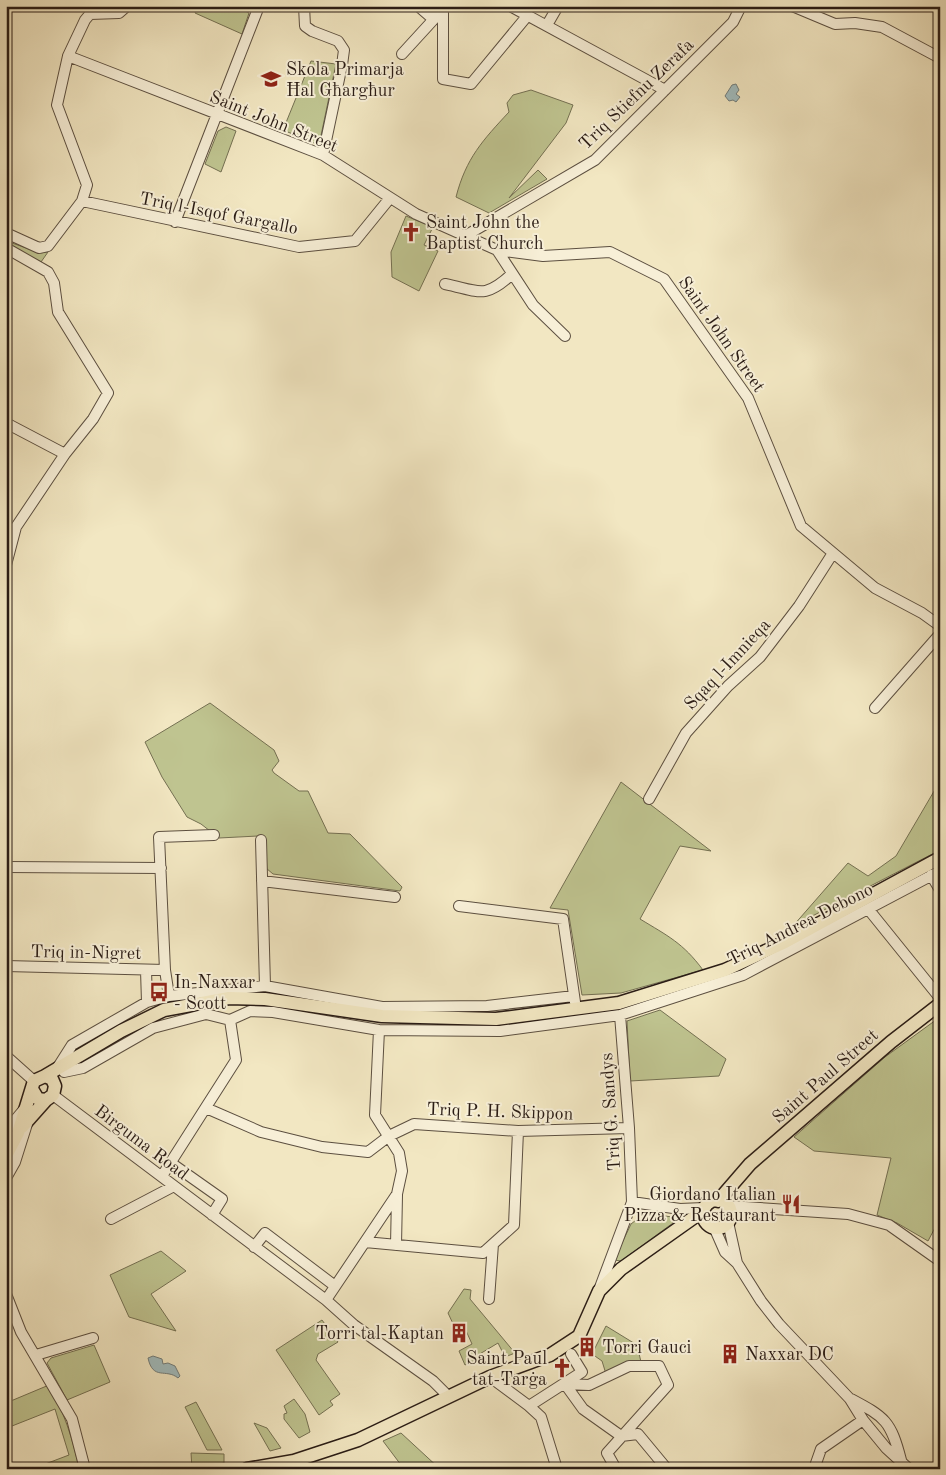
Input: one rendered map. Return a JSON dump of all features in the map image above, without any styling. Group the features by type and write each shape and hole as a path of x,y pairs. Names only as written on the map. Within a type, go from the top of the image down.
{"main road":[{"name":"Triq Andrea Debono","path":"37,1082 121,1031 164,1010 229,998 265,999 382,1016 496,1019 620,1003 726,970 784,942 940,858"},
{"name":"Saint Paul Street","path":"669,1232 711,1226 721,1227 737,1178 750,1164 891,1042 940,1004"},
{"name":"Triq Andrea Debono","path":"12,1132 28,1120 52,1094 61,1069"},
{"path":"52,1079 52,1094 38,1099 37,1082 52,1079"},
{"path":"6,1156 12,1132 37,1082"},
{"name":"Saint Paul Street","path":"246,1469 294,1461 358,1440 490,1377 550,1355 579,1336 599,1291 621,1269 669,1232 703,1209 727,1210"},
{"path":"703,1209 703,1218 711,1226"}],"street":[{"path":"6,233 39,248 48,246 82,200 87,186 57,105 68,56 90,14 120,13 127,6"},
{"path":"175,222 259,6"},
{"path":"304,6 305,26 312,31 338,41 344,50 322,155"},
{"path":"418,6 433,19"},
{"path":"510,6 665,90"},
{"path":"547,25 558,6"},
{"path":"792,6 835,24 855,23 882,27 940,58"},
{"name":"Triq Stiefnu Zerafa","path":"465,236 595,160 733,22 739,7"},
{"path":"402,54 445,8"},
{"path":"445,8 443,79 471,84 528,15"},
{"name":"Saint John Street","path":"68,56 322,155 416,214 497,250 543,256 610,252 639,264 664,279 748,398 802,526 875,588 904,603 940,626"},
{"name":"Triq l-Isqof Gargallo","path":"82,200 175,222 299,247 355,241 390,198"},
{"path":"6,248 48,272 54,283 58,312 108,393 93,419 65,454 16,527 6,565"},
{"path":"497,250 533,305 565,336"},
{"path":"445,284 486,292 499,286 512,274"},
{"path":"6,423 65,454"},
{"name":"Sqaq l-Imnieqa","path":"649,799 686,733 722,692 760,657 799,606 833,553"},
{"path":"875,708 940,634"},
{"path":"168,996 165,970 159,837 214,835"},
{"path":"261,840 265,986"},
{"path":"6,867 161,868"},
{"path":"935,873 940,890"},
{"name":"Triq Andrea Debono","path":"574,996 487,1006 382,1007 265,986 168,996 147,1002 72,1046 61,1069 83,1068 153,1028 206,1014 230,1020 250,1010 273,1012 379,1030 500,1031 620,1015 743,975 795,949 852,916 869,910 935,873"},
{"path":"262,881 395,897"},
{"path":"459,906 564,919 576,1010"},
{"path":"869,910 940,998"},
{"name":"Triq in-Nigret","path":"6,966 165,970"},
{"path":"146,970 147,1002"},
{"name":"Triq G. Sandys","path":"599,1291 632,1202 629,1128 620,1015"},
{"path":"162,1176 236,1060 230,1020"},
{"path":"379,1030 375,1115 389,1136 402,1163 398,1194 396,1244"},
{"path":"6,1056 37,1082"},
{"name":"Birguma Road","path":"52,1094 326,1300 354,1325 433,1381 449,1398"},
{"name":"Triq P. H. Skippon","path":"206,1108 261,1132 322,1146 368,1152 389,1136 414,1124 518,1131 629,1128"},
{"path":"6,1178 15,1162 28,1120"},
{"path":"365,1242 483,1253 514,1225 518,1131"},
{"name":"Birguma Road","path":"171,1163 222,1199 212,1214"},
{"path":"111,1218 174,1186"},
{"path":"326,1300 398,1194"},
{"path":"632,1202 680,1209 703,1209"},
{"path":"737,1263 727,1210 753,1206 761,1209 848,1214 889,1225 940,1261"},
{"path":"711,1226 725,1252 737,1263 779,1324 850,1399 863,1420 886,1448 901,1460 908,1469"},
{"path":"254,1246 265,1232 335,1286"},
{"path":"489,1299 493,1244"},
{"path":"6,1294 21,1332 72,1419 85,1469"},
{"path":"36,1355 93,1338"},
{"path":"529,1406 582,1372 572,1354"},
{"path":"565,1384 589,1386 629,1366 659,1366 668,1385 607,1453 616,1469"},
{"path":"490,1377 541,1417 545,1434 552,1447 553,1468"},
{"path":"565,1384 583,1410 621,1436 638,1434 667,1469"},
{"path":"850,1399 886,1420 894,1434 901,1460"},
{"path":"814,1469 821,1449 863,1420"}],"green space":[{"path":"198,6 236,6 249,13 242,34 195,13"},
{"path":"311,61 336,64 319,145 283,130"},
{"path":"531,90 573,105 566,123 509,198 538,170 547,179 489,213 456,197 465,171 476,150 509,112 507,103 513,95"},
{"path":"226,127 236,131 221,172 205,164 218,131"},
{"path":"406,216 433,227 424,245 438,251 419,291 392,277 391,252"},
{"path":"6,241 41,253 48,252 41,262 6,244"},
{"path":"210,703 274,750 279,761 272,770 274,773 299,791 308,791 328,833 350,834 402,887 400,891 273,874 266,868 258,836 219,838 201,824 187,817 162,777 145,742"},
{"path":"940,781 940,850 793,926 848,863 868,876 896,856"},
{"path":"621,782 711,851 680,846 640,919 682,946 703,970 621,993 582,995 568,910 550,908"},
{"path":"660,1010 726,1059 719,1076 630,1081 627,1021"},
{"path":"940,1017 940,1225 937,1224 928,1241 897,1223 877,1215 891,1158 814,1151 794,1137 885,1057"},
{"path":"645,1213 672,1217 673,1223 621,1261 614,1260 631,1224"},
{"path":"161,1251 186,1271 151,1294 176,1331 129,1317 110,1275"},
{"path":"464,1289 471,1290 470,1299 515,1353 505,1357 498,1343 478,1355 479,1358 465,1365 459,1351 472,1344 463,1324 455,1328 448,1313"},
{"path":"322,1320 338,1342 318,1354 316,1360 340,1394 330,1401 333,1405 319,1415 276,1350"},
{"path":"606,1326 637,1345 641,1362 606,1374 602,1361 592,1354"},
{"path":"94,1345 110,1382 67,1400 47,1363 51,1358"},
{"path":"49,1385 67,1426 79,1469 32,1469 69,1455 55,1409 12,1426 6,1412 6,1403"},
{"path":"294,1399 305,1414 310,1432 299,1438 284,1419 284,1414 287,1413 284,1406"},
{"path":"196,1402 222,1450 207,1450 185,1407"},
{"path":"254,1423 267,1428 281,1448 270,1451"},
{"path":"401,1433 440,1469 404,1469 383,1441"},
{"path":"191,1453 224,1454 224,1463 192,1469"}],"water":[{"path":"736,84 739,90 736,94 740,97 736,102 733,100 729,101 725,96 732,85"},
{"path":"153,1356 162,1359 163,1364 168,1363 175,1366 180,1376 178,1378 173,1375 157,1372 150,1365 148,1358"}],"place":[{"name":"Skola Primarja Ħal Għargħur","path":"271,79"},
{"name":"Saint John the Baptist Church","path":"411,232"},
{"name":"In-Naxxar - Scott","path":"159,992"},
{"name":"Giordano Italian Pizza & Restaurant","path":"791,1204"},
{"name":"Torri tal-Kaptan","path":"459,1333"},
{"name":"Torri Gauci","path":"587,1347"},
{"name":"Naxxar DC","path":"730,1354"},
{"name":"Saint Paul tat-Tarġa","path":"562,1368"}]}
